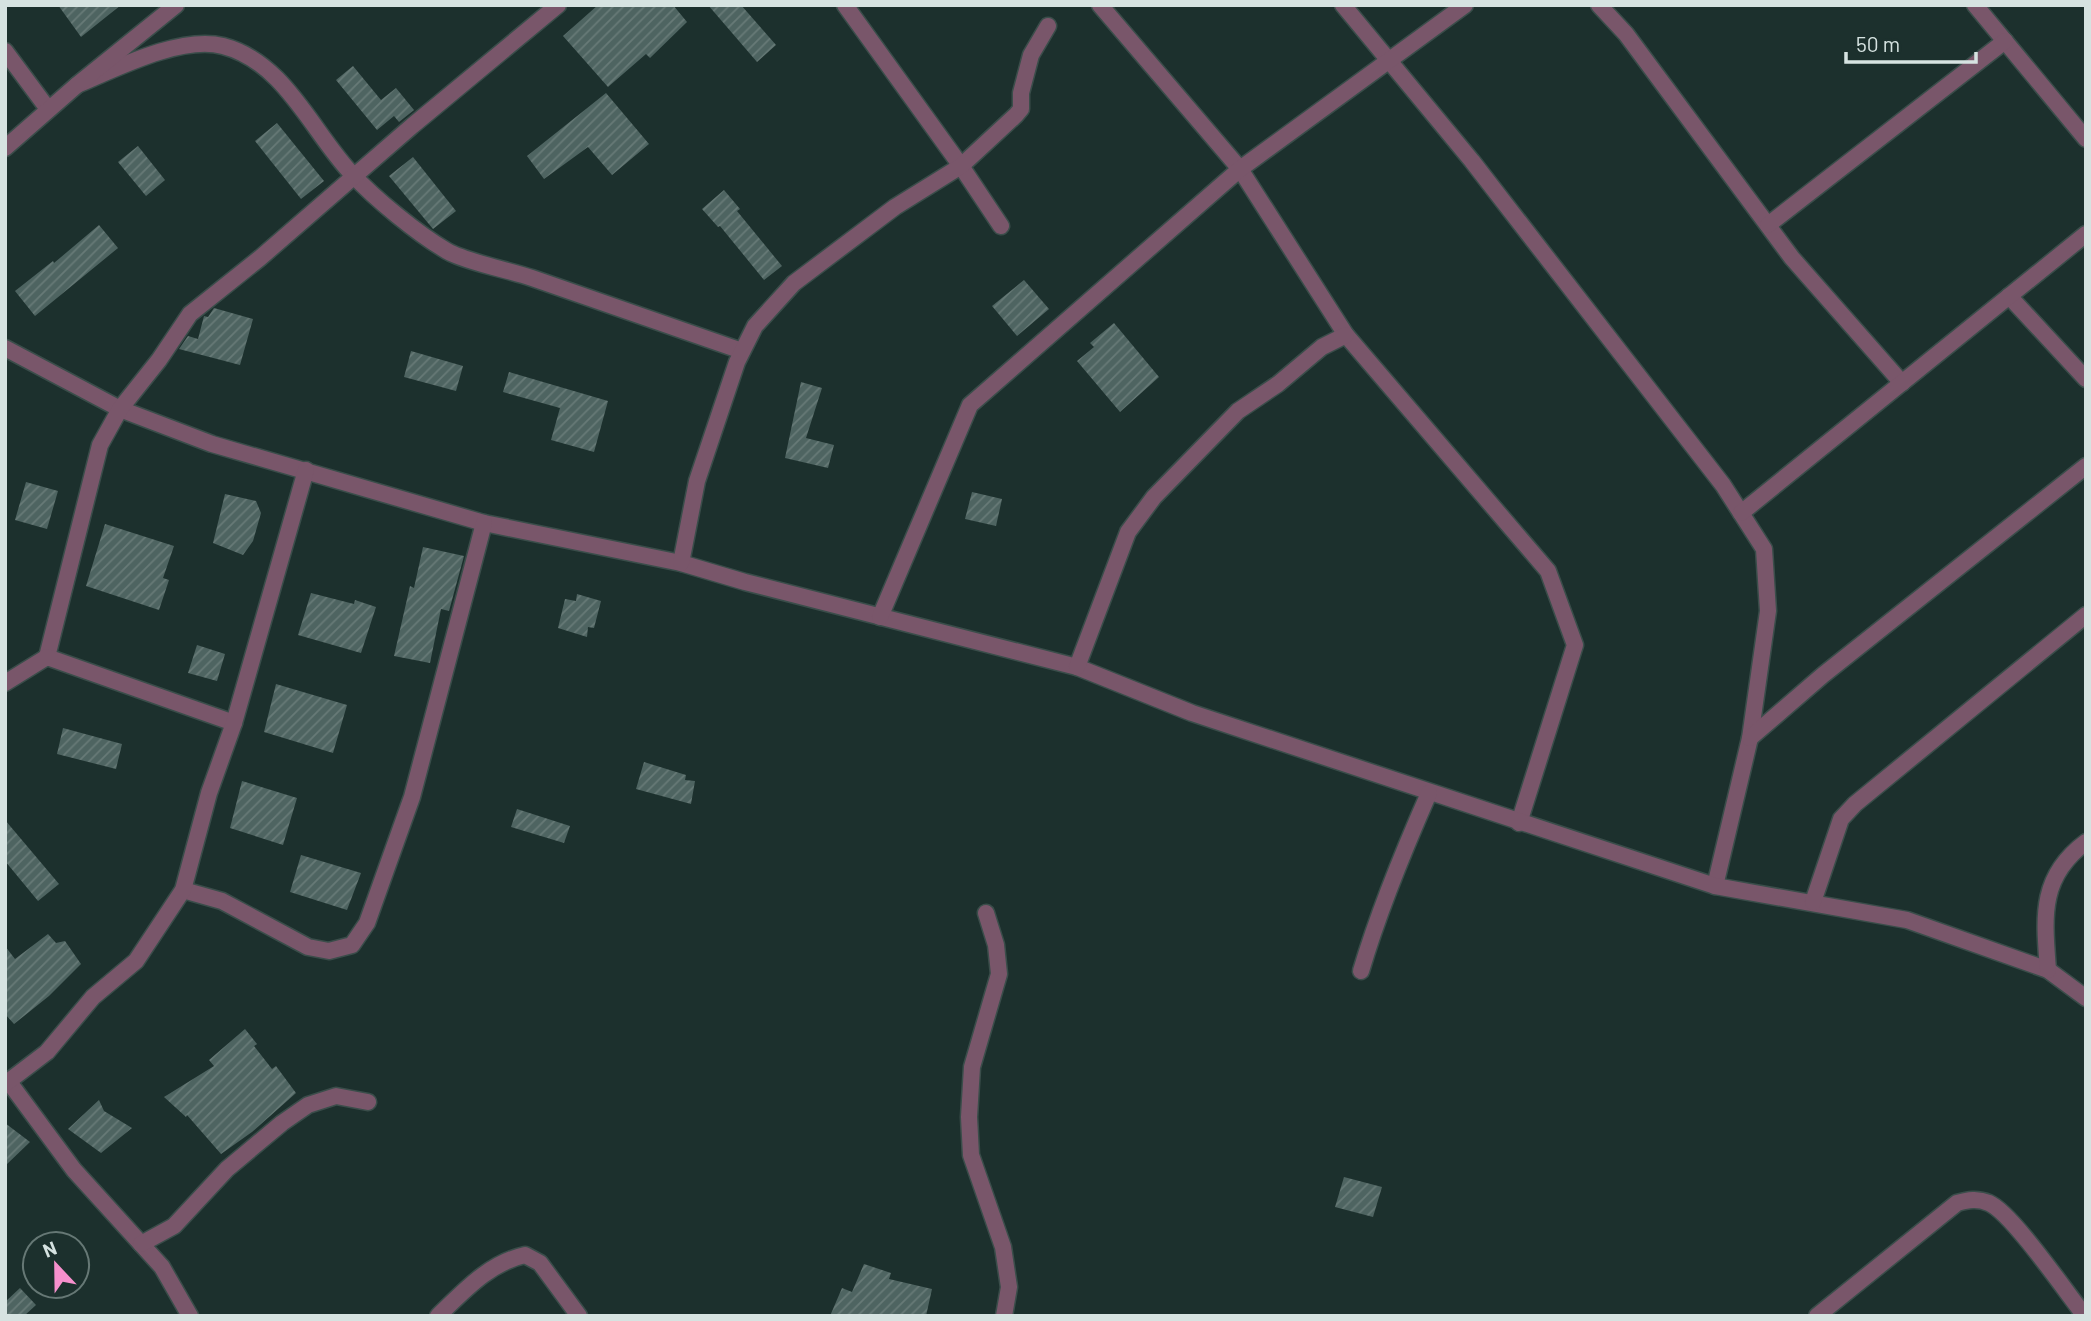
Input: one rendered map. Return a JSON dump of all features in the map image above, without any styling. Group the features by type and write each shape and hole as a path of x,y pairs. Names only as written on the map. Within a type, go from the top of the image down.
{"street":[{"path":"5,148 48,109 176,5"},
{"path":"5,683 47,657 100,445 120,409 159,360 190,314 260,258 353,176 558,5"},
{"path":"845,5 1001,226"},
{"path":"1100,5 1240,169 1346,335 1548,571 1574,645 1518,823"},
{"path":"1343,5 1472,161 1723,485 1764,549 1768,611 1750,738 1714,886"},
{"path":"880,617 970,405 1240,169 1465,5"},
{"path":"1599,5 1626,34 1793,258 1902,383"},
{"path":"1975,5 2086,139"},
{"path":"681,563 697,481 742,351 755,326 794,283 895,207 961,166 1021,109 1021,93 1031,55 1048,26"},
{"path":"1768,225 2005,41"},
{"path":"77,85 144,57 185,46 222,46 246,55 274,76 353,176 417,230 449,252 742,351"},
{"path":"5,51 48,109"},
{"path":"1741,513 2086,234"},
{"path":"2009,296 2086,379"},
{"path":"1077,667 1128,532 1154,497 1238,411 1278,384 1322,347 1346,335"},
{"path":"5,348 120,409 212,444 484,523 681,563 745,582 1077,667 1192,713 1714,886 1907,919 2048,970 2086,998"},
{"path":"1750,738 1823,675 2086,466"},
{"path":"190,1316 162,1267 74,1170 7,1083 47,1052 93,997 136,961 183,890 209,793 234,723 306,470"},
{"path":"183,890 222,901 308,947 329,951 352,945 367,923 412,797 484,523"},
{"path":"1813,902 1842,819 1854,804 2086,615"},
{"path":"47,657 234,723"},
{"path":"1360,971 1403,851 1429,793"},
{"path":"2048,970 2044,919 2048,894 2056,872 2086,842"},
{"path":"986,913 996,945 999,974 972,1067 971,1155 1003,1247 1009,1287 1004,1316"},
{"path":"141,1244 174,1226 227,1169 308,1105 336,1096 368,1102"},
{"path":"1817,1316 1957,1203 1973,1199 1991,1203 2013,1223 2085,1316"},
{"path":"438,1316 478,1278 511,1258 525,1255 540,1263 579,1316"}],"building":[{"path":"58,5 121,5 81,37"},
{"path":"598,5 673,5 687,22 650,58 646,54 608,87 563,36"},
{"path":"708,5 741,5 776,45 757,62"},
{"path":"353,66 381,100 396,88 414,110 399,122 394,116 377,130 336,80"},
{"path":"606,93 649,144 612,175 588,147 544,179 527,156"},
{"path":"277,123 324,181 301,199 255,141"},
{"path":"138,146 165,180 146,196 118,162"},
{"path":"413,157 456,211 433,229 389,176"},
{"path":"724,190 740,209 737,211 782,266 764,280 720,226 718,227 702,209"},
{"path":"99,225 118,248 35,316 15,291"},
{"path":"1024,280 1049,309 1017,336 992,306"},
{"path":"214,308 253,319 240,365 179,349 188,336 198,339 204,316 208,317"},
{"path":"1114,323 1159,377 1120,412 1077,361 1094,347 1090,343"},
{"path":"411,351 463,366 456,391 404,377"},
{"path":"509,372 608,401 594,452 551,440 560,408 503,392"},
{"path":"801,382 822,388 806,438 834,445 828,468 785,458"},
{"path":"26,482 58,491 47,529 15,520"},
{"path":"972,492 1002,499 996,526 965,519"},
{"path":"225,494 256,501 261,513 253,541 243,555 213,543"},
{"path":"105,524 174,546 163,578 169,580 159,610 86,586"},
{"path":"423,547 464,556 449,611 441,609 430,663 394,656 410,586 414,588"},
{"path":"311,593 354,604 355,600 376,607 361,653 298,635"},
{"path":"577,594 601,601 594,628 588,627 587,637 558,628 565,599 576,601"},
{"path":"197,645 225,654 217,681 188,673"},
{"path":"276,684 347,705 333,753 264,732"},
{"path":"63,728 122,744 116,769 57,754"},
{"path":"644,762 686,775 685,780 695,781 691,804 636,789"},
{"path":"242,781 297,798 283,845 230,828"},
{"path":"517,809 570,826 564,843 511,827"},
{"path":"5,820 59,884 38,901 5,861"},
{"path":"301,855 361,873 347,910 290,892"},
{"path":"48,934 56,943 65,941 81,964 49,996 14,1024 5,1014 5,946 15,959"},
{"path":"245,1029 272,1069 276,1066 296,1093 252,1132 221,1154 187,1115 186,1117 164,1097 214,1066 209,1060"},
{"path":"99,1100 104,1111 132,1128 101,1153 68,1129"},
{"path":"5,1123 30,1142 5,1166"},
{"path":"1344,1177 1382,1187 1373,1217 1335,1207"},
{"path":"864,1264 891,1273 889,1279 932,1289 926,1316 830,1316 842,1288 852,1292"},
{"path":"20,1288 21,1300 31,1300 36,1305 24,1316 5,1316 5,1302"}]}
